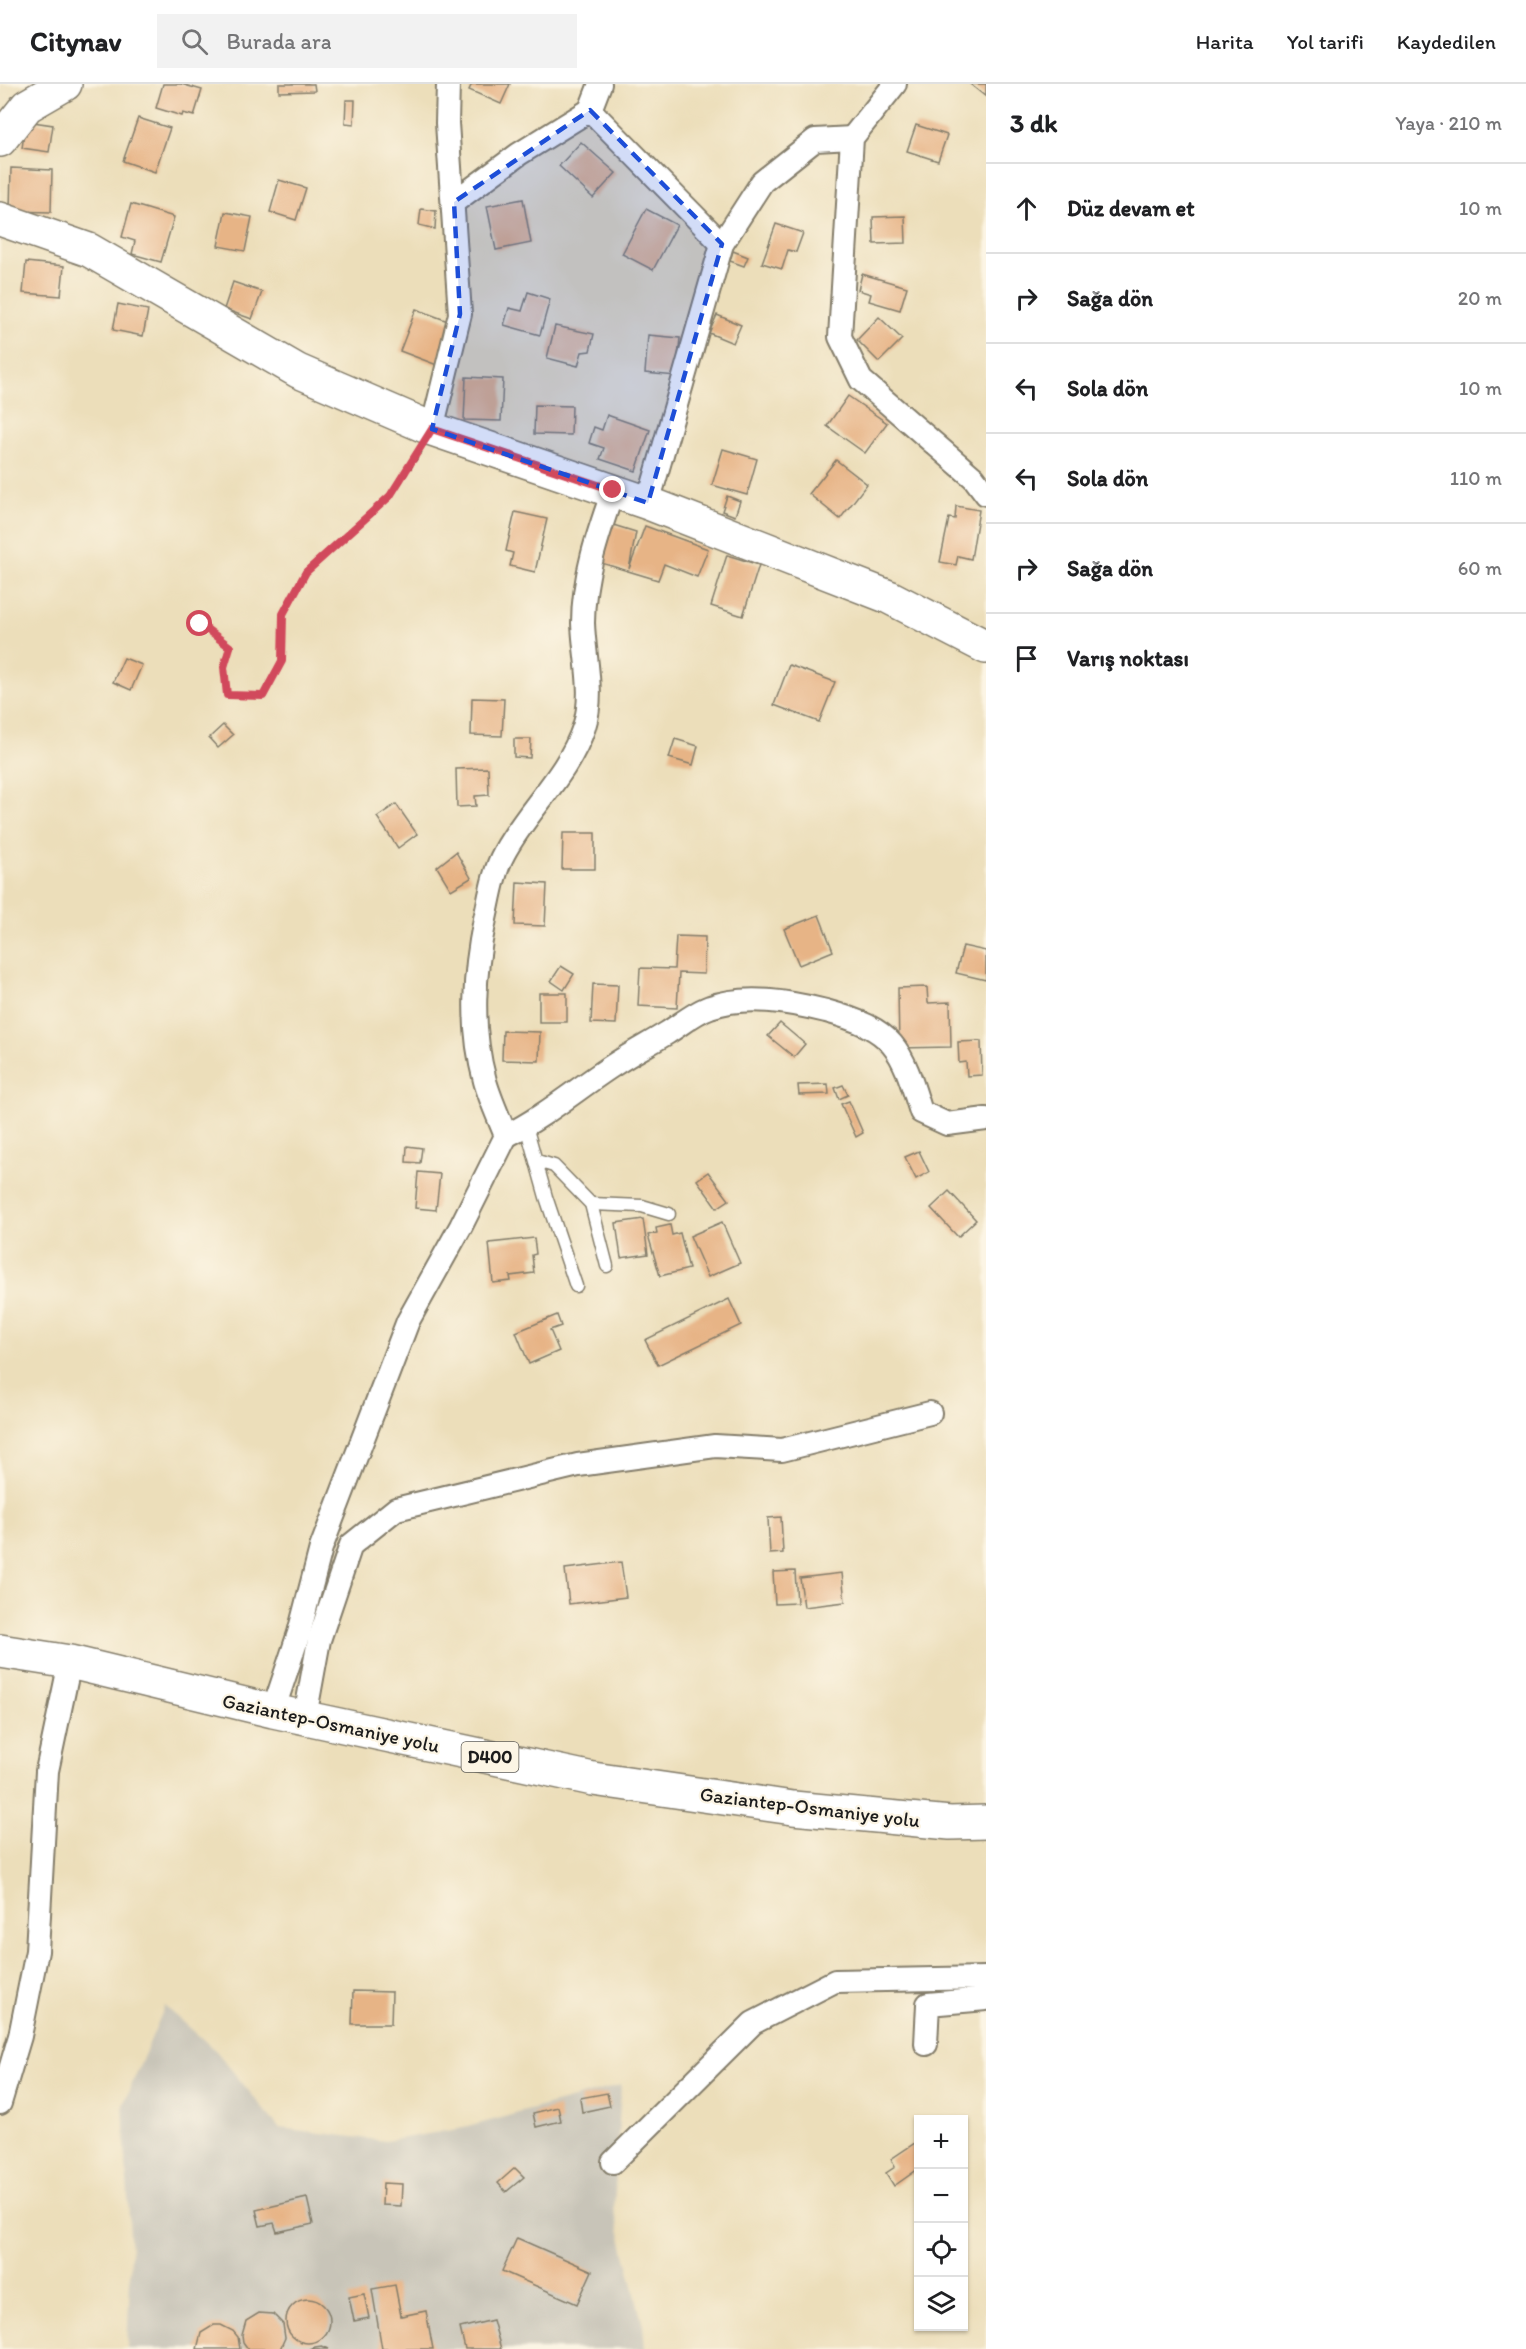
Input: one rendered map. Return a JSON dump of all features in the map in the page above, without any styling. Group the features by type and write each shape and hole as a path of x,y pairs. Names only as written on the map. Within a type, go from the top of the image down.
{"main road":[{"path":"0,140 27,106 65,84"},
{"path":"0,219 89,250 298,371 432,429 613,490 890,597 986,647"},
{"name":"Gaziantep-Osmaniye yolu","path":"0,1651 70,1662 118,1676 304,1718 605,1781 793,1808 950,1823 986,1822"}],"street":[{"path":"432,429 460,314 447,123 448,84"},
{"path":"454,202 519,154 590,110 600,84"},
{"path":"895,84 852,138 840,337 861,380 974,478 986,494"},
{"path":"590,110 723,244"},
{"path":"648,503 723,244 762,182 815,140 852,138"},
{"path":"516,1131 485,1082 474,1013 478,952 493,879 503,853 555,780 585,726 590,695 583,622 586,588 594,548 613,490"},
{"path":"273,1711 299,1633 321,1548 408,1321 516,1131 613,1065 709,1007 736,1002 764,1001 797,1004 846,1017 873,1028 889,1041 906,1063 921,1112 947,1124 986,1119"},
{"path":"304,1718 320,1640 351,1545 396,1509 578,1465 716,1446 782,1450 930,1413"},
{"path":"0,2103 6,2070 37,1951 47,1771 70,1662"},
{"path":"613,2162 753,2023 835,1981 986,1978"},
{"path":"926,2044 928,2004 986,1998"}],"lane":[{"path":"516,1131 537,1161 549,1207 576,1286"},
{"path":"537,1161 554,1166 591,1204 607,1266"},
{"path":"591,1204 642,1206 669,1214"}],"path":[{"path":"200,624 230,647 224,667 227,695 263,696 282,661 283,614 306,572 390,496 432,429"}],"highlighted area":[{"path":"590,110 722,244 648,503 432,429 460,314 454,202"}],"shaded area":[{"path":"165,2006 216,2051 279,2128 386,2141 464,2128 621,2085 614,2209 643,2326 645,2349 127,2349 131,2254 123,2105"}],"building":[{"path":"163,84 181,84 202,90 194,116 183,113 182,116 156,108"},
{"path":"279,84 314,84 315,91 279,92"},
{"path":"472,84 510,84 501,104 469,90"},
{"path":"970,84 986,84 986,97"},
{"path":"346,100 355,100 354,124 345,123"},
{"path":"138,118 170,128 155,172 123,161"},
{"path":"26,121 53,125 49,152 22,148"},
{"path":"916,125 947,135 938,161 907,151"},
{"path":"581,142 616,173 593,198 559,166"},
{"path":"11,168 52,170 51,212 10,211"},
{"path":"279,180 306,188 296,220 270,212"},
{"path":"523,199 531,243 496,250 487,206"},
{"path":"131,204 174,217 161,262 132,254 135,241 122,237"},
{"path":"421,209 436,211 435,229 419,225"},
{"path":"646,209 677,225 653,270 622,254"},
{"path":"225,212 252,217 245,251 218,246"},
{"path":"905,216 906,243 874,244 873,217"},
{"path":"776,224 803,233 796,252 788,250 782,269 762,263"},
{"path":"733,251 748,257 744,266 730,261"},
{"path":"26,262 64,266 61,296 23,293"},
{"path":"862,274 907,287 900,310 869,301 871,294 858,290"},
{"path":"233,282 262,292 252,319 224,309"},
{"path":"528,292 550,299 540,335 504,325 509,308 522,311"},
{"path":"118,304 148,310 143,336 113,330"},
{"path":"416,309 453,323 437,365 400,351"},
{"path":"717,315 741,325 733,343 709,333"},
{"path":"879,317 902,339 879,362 857,340"},
{"path":"555,326 594,334 590,351 582,352 578,366 547,358"},
{"path":"648,335 680,338 676,376 645,373"},
{"path":"466,377 503,379 501,421 464,420"},
{"path":"848,396 887,423 865,453 827,426"},
{"path":"535,405 572,406 571,435 534,434"},
{"path":"607,415 650,430 636,471 600,459 604,448 589,443 594,427 602,430"},
{"path":"723,449 757,459 747,495 712,485"},
{"path":"836,460 867,484 840,519 809,494"},
{"path":"727,496 740,501 735,516 722,511"},
{"path":"956,506 979,510 971,559 958,556 956,565 940,562 949,518 955,519"},
{"path":"515,512 547,519 535,572 510,566 513,553 506,551"},
{"path":"610,524 636,532 629,569 645,526 708,549 697,577 664,564 658,580 598,562"},
{"path":"727,555 759,565 743,616 711,606"},
{"path":"124,658 142,665 131,690 113,682"},
{"path":"789,665 835,682 819,722 774,705"},
{"path":"472,698 504,699 502,736 471,735"},
{"path":"223,725 233,735 218,748 209,738"},
{"path":"514,739 531,739 530,758 514,757"},
{"path":"675,739 698,746 693,765 669,758"},
{"path":"488,768 489,795 475,796 476,806 457,807 456,769"},
{"path":"396,804 417,834 398,848 377,817"},
{"path":"563,833 595,833 595,869 562,869"},
{"path":"456,852 471,878 451,890 437,867"},
{"path":"517,882 547,884 545,926 515,925"},
{"path":"819,915 833,951 799,965 784,929"},
{"path":"676,936 705,937 704,974 679,973 677,1008 638,1006 640,968 674,969"},
{"path":"963,946 986,951 986,980 956,973"},
{"path":"561,966 574,974 564,990 551,981"},
{"path":"593,984 618,985 616,1024 591,1023"},
{"path":"927,987 928,1003 950,1002 951,1047 899,1048 898,988"},
{"path":"539,993 567,993 567,1022 539,1022"},
{"path":"780,1023 805,1044 794,1057 768,1036"},
{"path":"503,1031 540,1032 539,1061 502,1060"},
{"path":"981,1041 982,1075 967,1076 966,1062 959,1063 958,1042"},
{"path":"828,1084 829,1094 799,1095 798,1085"},
{"path":"843,1085 848,1095 839,1099 835,1088"},
{"path":"849,1101 863,1133 856,1137 841,1104"},
{"path":"407,1146 422,1148 420,1163 406,1162"},
{"path":"919,1151 929,1172 916,1179 905,1157"},
{"path":"418,1172 440,1174 436,1210 415,1208"},
{"path":"708,1172 729,1200 717,1208 697,1180"},
{"path":"949,1191 976,1220 958,1237 931,1208"},
{"path":"643,1219 648,1254 621,1258 616,1223"},
{"path":"722,1222 740,1263 708,1277 690,1236"},
{"path":"670,1225 672,1235 680,1233 689,1269 660,1276 648,1235 657,1233 656,1228"},
{"path":"534,1238 536,1254 532,1255 534,1273 510,1276 511,1281 493,1283 489,1243"},
{"path":"729,1299 741,1325 658,1365 645,1340"},
{"path":"557,1315 561,1326 550,1330 559,1351 529,1364 516,1332"},
{"path":"781,1517 783,1553 770,1554 768,1518"},
{"path":"621,1562 626,1597 569,1604 565,1569"},
{"path":"795,1571 797,1603 775,1604 773,1572"},
{"path":"842,1573 845,1602 804,1607 800,1578"},
{"path":"353,1991 392,1992 391,2024 352,2024"},
{"path":"607,2093 610,2106 582,2112 580,2098"},
{"path":"558,2107 561,2121 536,2127 533,2113"},
{"path":"914,2144 914,2172 894,2186 886,2173 895,2167 891,2159"},
{"path":"515,2168 524,2177 506,2192 498,2183"},
{"path":"383,2183 402,2184 401,2206 382,2205"},
{"path":"307,2198 313,2224 277,2232 274,2223 260,2226 256,2210"},
{"path":"517,2238 592,2271 577,2304 502,2271"},
{"path":"395,2285 401,2316 426,2311 433,2349 382,2349 372,2289"},
{"path":"364,2294 369,2318 354,2321 349,2297"},
{"path":"308,2299 323,2306 330,2321 323,2336 308,2343 293,2336 286,2321 293,2306"},
{"path":"259,2313 273,2314 283,2324 285,2338 280,2349 248,2349 243,2342 242,2335 246,2321"},
{"path":"493,2320 501,2349 465,2349 460,2328"},
{"path":"214,2325 221,2325 233,2331 238,2337 240,2349 197,2349 201,2333"},
{"path":"322,2346 329,2349 310,2349 315,2347"}],"route":[{"path":"200,624 230,647 224,667 227,695 263,696 282,661 283,614 306,572 390,496 422,450 432,429 613,490"}]}
